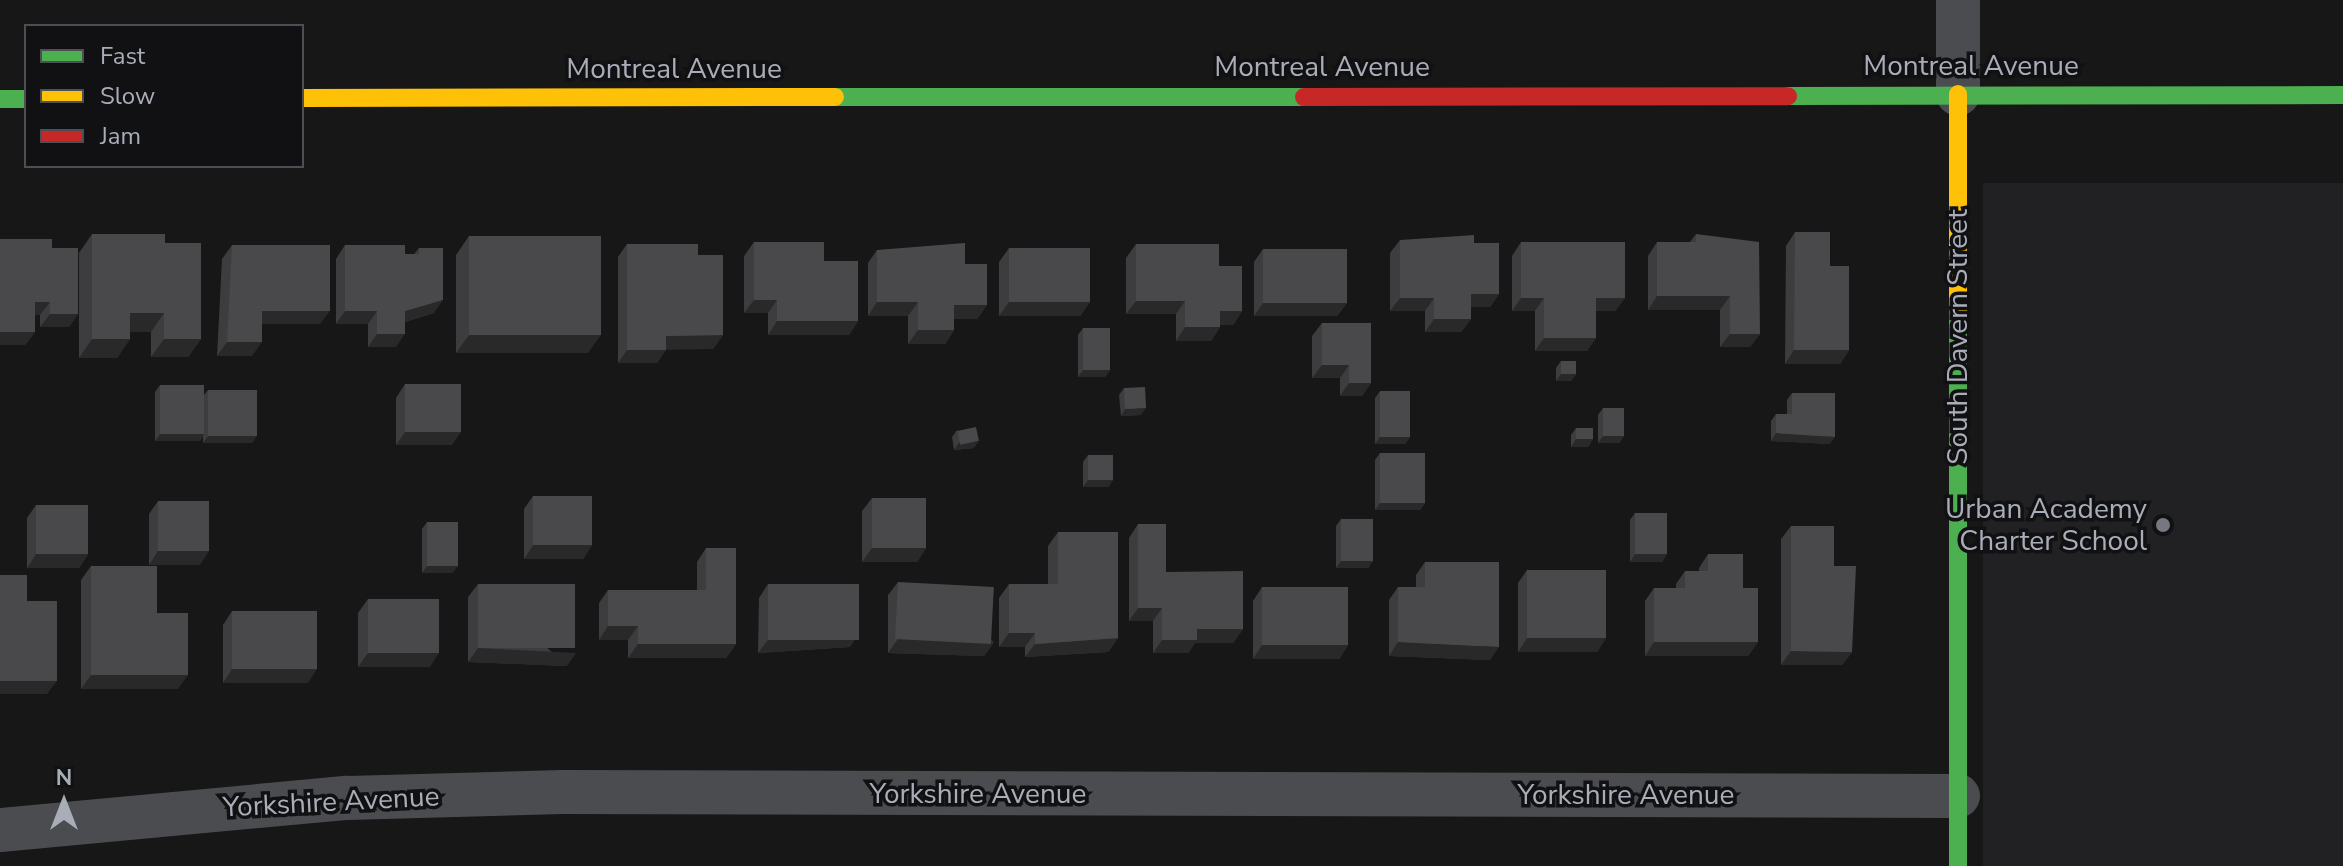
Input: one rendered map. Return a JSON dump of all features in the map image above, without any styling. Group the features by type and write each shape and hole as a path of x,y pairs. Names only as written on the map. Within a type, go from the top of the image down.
{"street":[{"name":"South Davern Street","path":"1958,0 1958,866"},
{"name":"Montreal Avenue","path":"304,98 2343,95"},
{"path":"0,99 24,99"},
{"name":"Yorkshire Avenue","path":"0,830 348,798 562,792 1958,796"}],"shaded area":[{"name":"Urban Academy Charter School","path":"1983,183 2343,183 2343,866 1983,866"}],"building":[{"path":"1795,232 1830,232 1830,266 1849,266 1849,350 1794,350"},
{"path":"92,234 165,234 165,243 201,243 201,339 164,339 164,313 130,313 130,339 92,339"},
{"path":"1696,234 1759,242 1760,334 1730,334 1730,296 1657,296 1657,242 1696,242"},
{"path":"1474,235 1474,243 1499,243 1499,294 1471,294 1471,319 1434,319 1434,298 1400,298 1400,240"},
{"path":"469,236 601,236 601,335 469,335"},
{"path":"0,239 52,239 52,248 78,248 78,314 50,314 50,302 35,302 35,332 0,332"},
{"path":"754,242 824,242 824,261 858,261 858,321 777,321 777,300 754,300"},
{"path":"1521,242 1625,242 1625,298 1596,298 1596,338 1544,338 1544,298 1521,298"},
{"path":"965,243 965,264 987,264 987,305 954,305 954,330 918,330 918,302 877,302 877,250"},
{"path":"627,244 698,244 698,255 723,255 723,335 666,336 666,350 627,350"},
{"path":"1136,244 1219,244 1219,266 1242,266 1242,311 1220,311 1220,327 1185,327 1185,301 1136,301"},
{"path":"232,245 330,245 330,311 262,311 262,342 227,342"},
{"path":"345,245 405,245 405,254 419,254 419,248 443,248 443,300 405,311 405,334 377,334 377,311 345,311"},
{"path":"1009,248 1090,248 1090,302 1009,302"},
{"path":"1263,249 1347,249 1347,303 1263,303"},
{"path":"1322,323 1371,323 1371,383 1349,383 1349,365 1322,365"},
{"path":"1083,328 1110,328 1110,370 1083,370"},
{"path":"1561,361 1576,361 1576,374 1561,374"},
{"path":"405,384 461,384 461,432 405,432"},
{"path":"160,385 204,385 204,434 160,434"},
{"path":"1145,387 1146,408 1125,409 1124,388"},
{"path":"208,390 257,390 257,436 208,436"},
{"path":"1380,391 1410,391 1410,437 1380,437"},
{"path":"1792,393 1835,393 1835,437 1776,433 1776,414 1792,414"},
{"path":"1603,408 1624,408 1624,436 1603,436"},
{"path":"976,427 979,441 960,445 957,431"},
{"path":"1576,428 1593,428 1593,439 1576,439"},
{"path":"1380,453 1425,453 1425,503 1380,503"},
{"path":"1088,455 1113,455 1113,480 1088,480"},
{"path":"533,496 592,496 592,545 533,545"},
{"path":"872,498 926,498 926,548 872,548"},
{"path":"158,501 209,501 209,551 158,551"},
{"path":"36,505 88,505 88,554 36,554"},
{"path":"1635,513 1667,513 1667,554 1635,554"},
{"path":"1341,519 1373,519 1373,561 1341,561"},
{"path":"427,522 458,522 458,566 427,566"},
{"path":"1138,524 1166,524 1166,572 1243,571 1243,629 1197,629 1197,640 1162,640 1162,608 1138,608"},
{"path":"1791,526 1834,526 1834,566 1856,566 1852,652 1791,651"},
{"path":"1058,532 1118,532 1118,638 1035,644 1035,633 1009,633 1009,584 1058,584"},
{"path":"706,548 736,548 736,644 638,644 638,626 608,626 608,590 706,590"},
{"path":"1708,554 1743,554 1743,588 1758,588 1758,642 1654,642 1654,588 1685,588 1685,571 1708,571"},
{"path":"1425,562 1499,562 1499,647 1398,642 1398,587 1425,587"},
{"path":"91,566 157,566 157,613 188,613 188,675 91,675"},
{"path":"1527,570 1606,570 1606,638 1527,638"},
{"path":"0,575 27,575 27,601 57,601 57,681 0,681"},
{"path":"898,582 994,587 991,644 895,639"},
{"path":"478,584 575,584 575,648 478,648"},
{"path":"768,584 859,584 859,640 768,640"},
{"path":"1262,587 1348,587 1348,645 1262,645"},
{"path":"368,599 439,599 439,653 368,653"},
{"path":"232,611 317,611 317,669 232,669"}],"traffic: fast":[{"path":"1788,96 2343,95"},
{"path":"835,97 1304,97"},
{"path":"0,99 24,99"},
{"path":"1958,311 1958,866"}],"traffic: slow":[{"path":"1958,94 1958,311"},
{"path":"304,98 835,97"}],"traffic: jam":[{"path":"1304,97 1788,96"}],"place":[{"name":"Urban Academy Charter School","path":"2163,525"}]}
